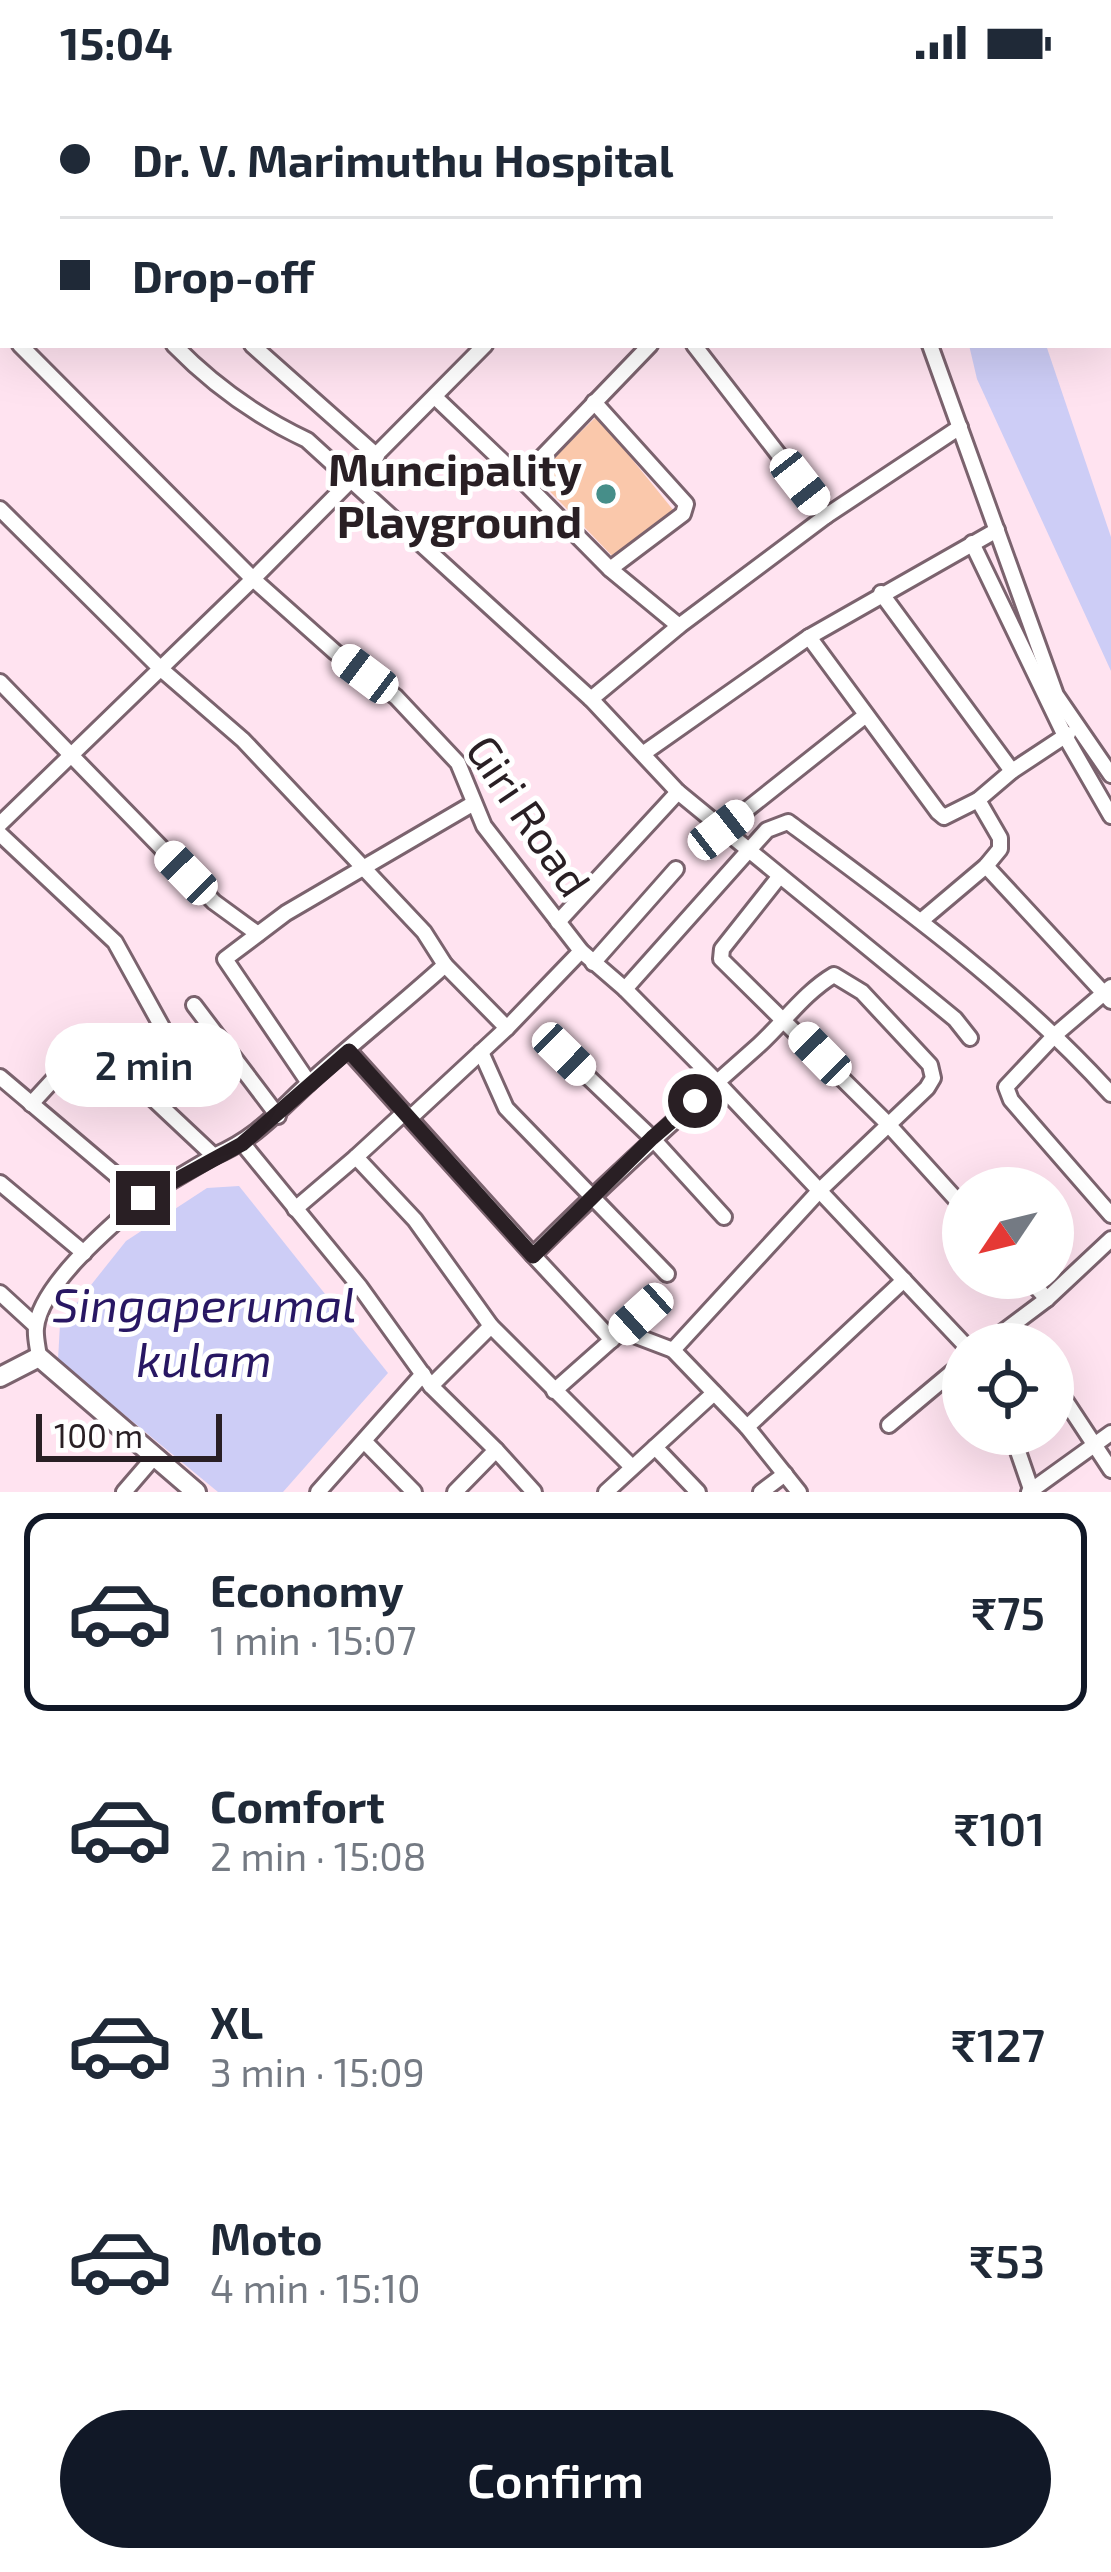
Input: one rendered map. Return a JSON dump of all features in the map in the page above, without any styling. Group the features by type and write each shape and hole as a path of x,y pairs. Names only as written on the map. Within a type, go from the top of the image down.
{"main road":[{"path":"0,1377 39,1357 196,1492"}],"street":[{"name":"Giri Road","path":"23,348 253,579 335,652 396,697 458,763 484,826 581,952 625,989 717,1082 944,1323"},
{"path":"178,348 260,418 307,440 592,699 678,792 955,1019 970,1038"},
{"path":"255,348 376,455"},
{"path":"0,824 482,348"},
{"path":"521,479 647,348"},
{"path":"696,348 826,516"},
{"path":"931,348 1056,695 1111,775"},
{"path":"435,397 610,569 679,626"},
{"path":"594,402 686,504 683,514 610,569"},
{"path":"592,699 679,626 826,516 960,427"},
{"path":"0,509 161,669 244,740 507,1028"},
{"path":"644,753 809,637 997,530"},
{"path":"972,542 1065,736 1111,816"},
{"path":"881,593 1012,771"},
{"path":"809,637 944,817 977,800 1081,726"},
{"path":"0,682 214,902 258,934"},
{"path":"721,830 866,715"},
{"path":"558,922 678,792"},
{"path":"922,920 1000,849 1000,838 977,800"},
{"path":"309,1083 225,959 362,866 474,803"},
{"path":"625,989 767,830 788,822 922,920 1056,1034 1111,1094"},
{"path":"0,834 116,942 162,1028"},
{"path":"986,866 1109,994 1056,1034 1008,1083 1006,1094 1111,1215"},
{"path":"593,963 676,869"},
{"path":"779,877 719,954 942,1184"},
{"path":"295,1209 481,1052 581,952"},
{"path":"39,1357 36,1326 56,1285 84,1253 143,1198 242,1144 278,1116 445,964"},
{"path":"533,1256 818,985 835,975 862,992 930,1065 932,1078 927,1088 820,1190 673,1350"},
{"path":"194,1004 278,1116"},
{"path":"31,1104 65,1067 92,1048 116,1063 214,1156"},
{"path":"349,1051 533,1256 617,1335 673,1350 747,1426 800,1492"},
{"path":"481,1052 506,1108 667,1274"},
{"path":"564,1054 724,1216"},
{"path":"0,1077 143,1198"},
{"path":"242,1144 360,1287 427,1380 534,1492"},
{"path":"356,1157 415,1220 490,1326 632,1468"},
{"path":"3,1191 84,1253"},
{"path":"1074,1274 1111,1240"},
{"path":"747,1426 904,1280"},
{"path":"0,1293 36,1326"},
{"path":"1016,1323 1047,1299"},
{"path":"554,1391 641,1314"},
{"path":"318,1492 427,1380 490,1326"},
{"path":"889,1425 942,1381"},
{"path":"606,1492 714,1393"},
{"path":"1074,1415 1111,1470"},
{"path":"1019,1455 1030,1491 1111,1433"},
{"path":"364,1441 414,1492"},
{"path":"655,1447 698,1492"},
{"path":"455,1492 496,1450"},
{"path":"124,1492 155,1456"},
{"path":"761,1492 785,1474"}],"shaded area":[{"name":"Muncipality Playground","path":"597,416 674,511 619,563 535,476"}],"water":[{"path":"970,348 1047,348 1111,537 1111,671 977,379"},
{"name":"Singaperumal kulam","path":"239,1186 388,1373 283,1492 218,1492 58,1360 60,1324 126,1241 207,1188"}],"place":[{"name":"Muncipality Playground","path":"606,494"}],"route":[{"path":"143,1198 242,1144 349,1051 533,1256 695,1101"}]}
